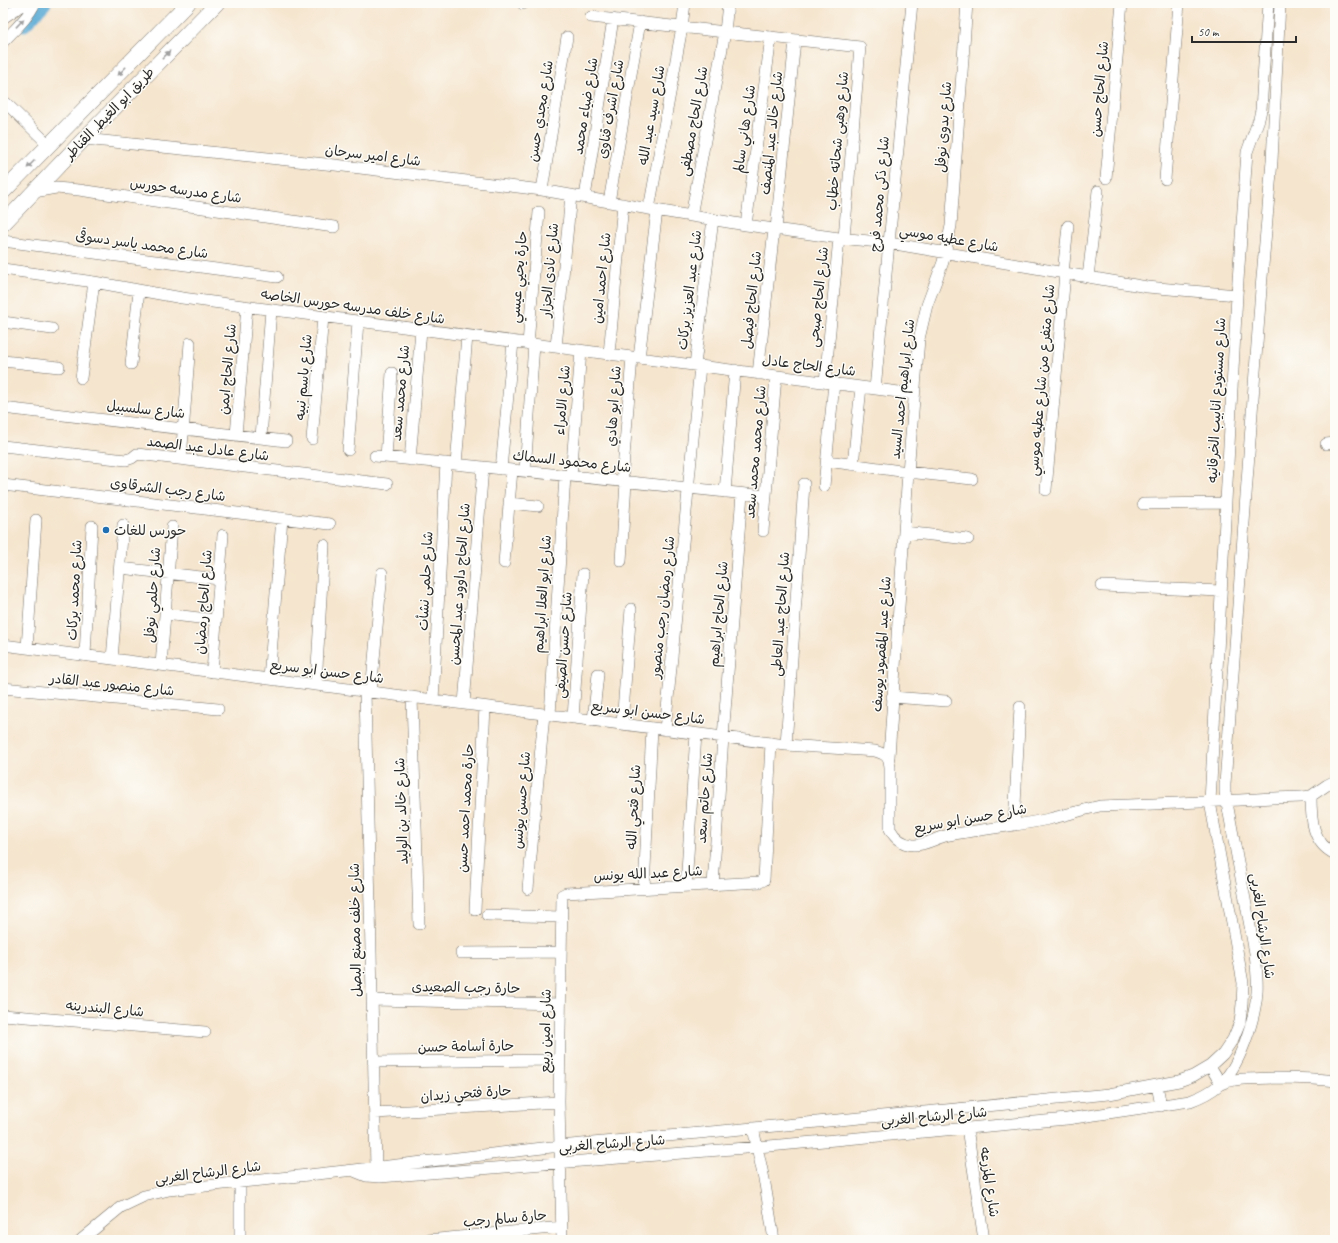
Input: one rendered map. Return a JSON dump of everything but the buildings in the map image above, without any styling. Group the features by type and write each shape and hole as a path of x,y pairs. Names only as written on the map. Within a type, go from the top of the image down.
{"main road":[{"name":"طريق ابو الغيط, القناطر","path":"3,192 188,3"},
{"name":"طريق ابو الغيط, القناطر","path":"3,224 216,3"}],"street":[{"path":"3,18 25,3"},
{"path":"3,42 24,20 32,10 35,3"},
{"name":"شارع سيد عبد الله","path":"635,358 653,210 685,3"},
{"name":"شارع الحاج مصطفى","path":"691,216 725,32 728,3"},
{"name":"شارع ذكى محمد فرج","path":"875,389 912,3"},
{"name":"شارع بدوى نوفل","path":"945,253 950,226 967,3"},
{"name":"شارع الحاج حسن","path":"1106,178 1122,3"},
{"path":"1165,179 1179,3"},
{"name":"شارع مستودع انابيب الخرقانيه","path":"1210,802 1237,295 1247,152 1260,115 1268,3"},
{"path":"1227,801 1225,784 1272,161 1280,3"},
{"path":"591,17 795,40"},
{"name":"شارع ضياء محمد","path":"586,197 613,19"},
{"name":"شارع اشرف قناوى","path":"609,202 640,22"},
{"name":"شارع مجدي حسن","path":"542,190 567,36"},
{"name":"شارع هاني سالم","path":"746,225 771,37"},
{"name":"شارع وهبى شحاته خطاب","path":"795,40 860,47 842,238"},
{"name":"شارع خالد عبد المنصف","path":"775,229 795,40"},
{"path":"6,103 49,145"},
{"name":"شارع امير سرحان","path":"84,139 335,165 542,190 653,210"},
{"name":"شارع مدرسه حورس","path":"34,192 56,188 79,190 334,227"},
{"path":"1088,277 1098,191"},
{"name":"شارع نادى الجزار","path":"556,348 570,195"},
{"name":"شارع احمد امين","path":"609,354 623,204"},
{"name":"شارع عطيه موسي","path":"653,210 746,225 889,243 1147,287 1237,295"},
{"name":"حارة يحيي عيسي","path":"525,471 539,212"},
{"name":"شارع عبد العزيز بركات","path":"689,488 698,366 713,219"},
{"name":"شارع متفرع من شارع عطيه موسي","path":"1046,490 1068,226"},
{"name":"شارع الحاج فيصل","path":"758,374 775,229"},
{"name":"شارع الحاج صبحى","path":"824,486 827,461 829,383 842,238"},
{"name":"شارع محمد ياسر دسوقى","path":"3,241 277,277"},
{"name":"شارع ابراهيم احمد السيد","path":"904,532 914,394 920,339 923,323 945,253"},
{"name":"شارع خلف مدرسه حورس الخاصه","path":"3,269 94,282 182,298 698,366"},
{"path":"82,378 94,282"},
{"path":"131,364 139,291"},
{"name":"شارع الحاج ايمن","path":"236,435 247,307"},
{"path":"261,437 271,310"},
{"name":"شارع باسم نبيه","path":"312,439 323,317"},
{"path":"3,322 52,329"},
{"path":"348,450 358,322"},
{"name":"شارع محمد سعد","path":"410,460 421,330"},
{"name":"شارع حلمى نشأت","path":"433,700 451,464 467,336"},
{"name":"حارة يحيي عيسي","path":"506,470 513,342"},
{"path":"181,459 190,343"},
{"name":"شارع الامراء","path":"568,476 581,351"},
{"name":"شارع ابو هادي","path":"621,561 624,482 635,358"},
{"path":"3,361 59,368"},
{"name":"شارع الحاج عادل","path":"698,366 914,394"},
{"path":"725,492 735,370"},
{"path":"386,457 392,372"},
{"name":"شارع محمد محمد سعد","path":"763,531 776,376"},
{"path":"853,465 861,387"},
{"name":"شارع سلسبيل","path":"3,408 286,441"},
{"name":"شارع عادل عبد الصمد","path":"3,446 126,460 137,454 387,484"},
{"name":"شارع محمود السماك","path":"374,456 766,496"},
{"path":"827,461 972,479"},
{"name":"شارع الحاج داوود عبد المحسن","path":"464,704 483,467"},
{"path":"504,563 509,503 506,470"},
{"name":"شارع ابو العلا ابراهيم","path":"547,715 568,476"},
{"name":"شارع الحاج عبد العاطى","path":"786,746 804,484"},
{"name":"شارع رجب الشرقاوى","path":"3,485 330,524"},
{"name":"شارع رمضان رجب منصور","path":"665,730 689,488"},
{"name":"شارع الحاج ابراهيم","path":"723,737 742,494"},
{"path":"509,503 538,506"},
{"path":"1143,504 1226,503"},
{"path":"269,679 282,518"},
{"path":"27,648 36,520"},
{"path":"112,659 123,525"},
{"name":"شارع محمد بركات","path":"85,655 92,526"},
{"name":"شارع حلمي نوفل","path":"161,665 172,527"},
{"path":"904,532 968,539"},
{"name":"شارع عبد المقصود يوسف","path":"889,757 904,532"},
{"name":"شارع الحاج رمضان","path":"212,672 223,535"},
{"path":"316,685 324,545"},
{"path":"120,568 219,579"},
{"name":"شارع خلف مصنع البصل","path":"376,1168 373,1062 368,692 382,573"},
{"name":"شارع حسن الصيفى","path":"573,718 583,574"},
{"path":"1102,586 1221,591"},
{"path":"622,724 631,609"},
{"path":"165,614 216,620"},
{"name":"شارع حسن ابو سريع","path":"3,645 786,746 882,753 889,757 890,829 893,836 901,843 914,845 943,836 1014,825 1100,806 1210,802 1278,797 1301,798 1311,796"},
{"path":"593,721 598,674"},
{"name":"شارع منصور عبد القادر","path":"3,688 218,709"},
{"name":"شارع خالد بن الوليد","path":"412,697 419,924"},
{"path":"892,697 946,701"},
{"name":"حارة محمد احمد حسن","path":"474,910 485,707"},
{"path":"1014,825 1020,707"},
{"name":"شارع حسن يونس","path":"528,889 547,715"},
{"name":"شارع فتحي الله","path":"644,888 652,728"},
{"path":"686,886 696,734"},
{"name":"شارع حاتم سعد","path":"713,885 723,737"},
{"name":"شارع عبد الله يونس","path":"561,917 561,897 563,893 760,882 764,880 771,743"},
{"path":"1335,782 1327,785 1311,796 1312,820 1317,838 1326,849 1335,854"},
{"name":"شارع الرشاح الغربى","path":"354,1170 366,1176 380,1177 758,1147 1074,1118 1161,1106 1203,1097 1221,1084 1242,1050 1253,1019 1257,992 1255,952 1227,801"},
{"name":"شارع الرشاح الغربى","path":"81,1240 121,1207 144,1196 169,1190 607,1141 1109,1094 1179,1081 1193,1076 1210,1066 1223,1054 1233,1039 1240,1022 1242,1004 1243,983 1210,802"},
{"path":"487,914 561,917"},
{"name":"شارع امين ربيع","path":"561,917 559,1102 562,1240"},
{"path":"461,953 560,952"},
{"name":"حارة رجب الصعيدى","path":"372,1000 560,1004"},
{"name":"شارع البندرينه","path":"3,1015 205,1032"},
{"name":"حارة أسامة حسن","path":"373,1062 559,1060"},
{"path":"1210,1066 1221,1084 1228,1081 1247,1079 1311,1078 1335,1081"},
{"path":"1157,1085 1161,1106"},
{"name":"حارة فتحي زيدان","path":"375,1113 559,1102"},
{"path":"935,1111 938,1130"},
{"path":"753,1128 758,1147 774,1240"},
{"name":"شارع المزرعه","path":"967,1128 984,1240"},
{"path":"607,1141 608,1158"},
{"path":"240,1182 240,1240"},
{"name":"حارة سالم رجب","path":"428,1240 562,1227"}],"waterway":[{"path":"24,24 44,3"}],"place":[{"name":"حورس للغات","path":"106,530"}]}
